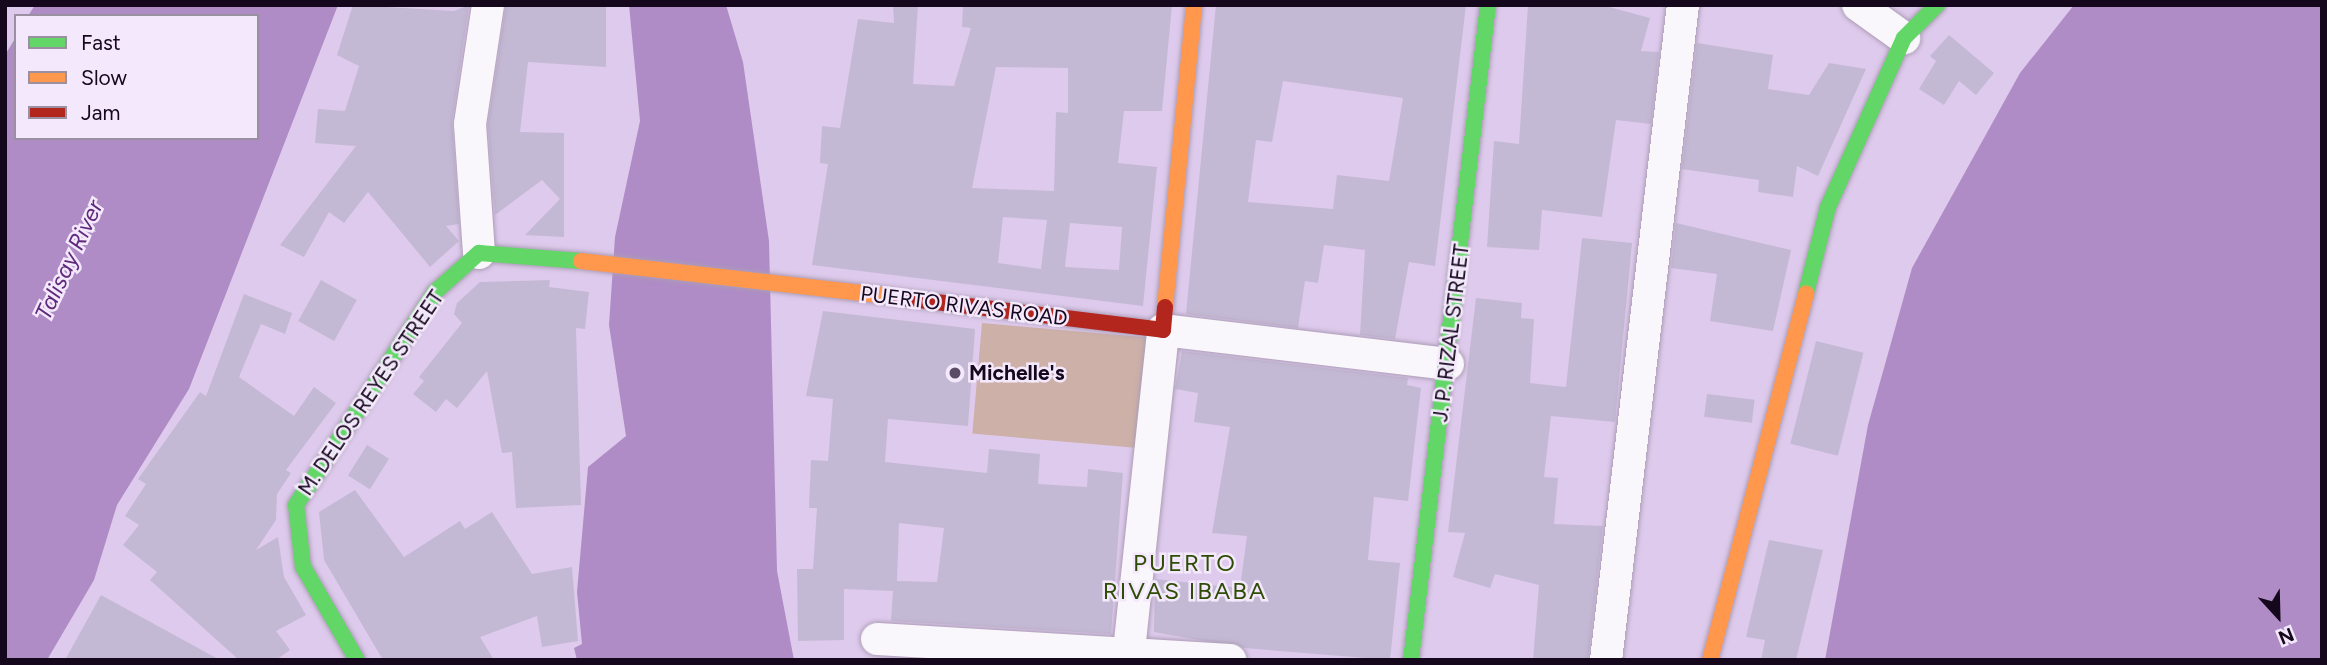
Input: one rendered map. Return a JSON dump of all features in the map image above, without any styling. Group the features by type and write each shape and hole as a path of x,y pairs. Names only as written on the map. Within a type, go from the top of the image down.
{"street":[{"path":"479,253 470,124 488,5"},
{"path":"1128,656 1194,5"},
{"name":"J. P. RIZAL STREET","path":"1410,660 1448,363 1488,5"},
{"path":"1606,660 1683,5"},
{"path":"1858,5 1905,38"},
{"path":"1710,660 1828,207 1905,38 1937,5"},
{"name":"PUERTO RIVAS ROAD","path":"479,253 612,262 1448,363"},
{"name":"M. DELOS REYES STREET","path":"357,660 303,567 296,505 435,292 479,253"},
{"path":"877,639 1230,660"}],"shaded area":[{"path":"982,323 1156,338 1147,449 972,434"}],"water":[{"name":"Talisay River","path":"35,5 338,5 189,389 117,505 94,580 47,660 5,660 5,55 14,40 14,140 259,140 259,14 29,14"},
{"path":"629,5 726,5 743,62 769,241 777,571 794,660 577,660 574,648 582,644 577,592 588,467 626,436 609,325 615,237 640,121"},
{"path":"2074,5 2322,5 2322,660 1825,660 1868,425 1912,268 2020,73"}],"building":[{"path":"353,5 454,11 469,5 452,122 459,224 446,226 459,241 430,267 368,192 344,223 329,212 304,257 280,245 356,146 315,143 318,109 345,111 359,66 337,55"},
{"path":"506,5 606,5 606,67 528,62 520,132 564,133 564,237 525,235 560,199 542,180 495,215 488,125"},
{"path":"893,5 918,5 913,84 954,86 971,28 962,27 963,5 1172,5 1162,111 1124,111 1118,163 1157,167 1143,306 812,265 828,164 820,163 822,126 840,128 858,19 894,23","holes":["996,67 1068,68 1068,113 1056,112 1054,191 972,188","1003,217 1047,220 1041,269 998,263","1070,223 1122,227 1119,270 1065,267"]},
{"path":"1216,5 1466,5 1435,266 1409,262 1395,339 1360,335 1365,250 1324,245 1318,283 1305,281 1298,328 1186,314","holes":["1283,81 1403,98 1389,181 1337,175 1333,209 1248,202 1256,140 1272,142"]},
{"path":"1528,5 1602,5 1650,18 1641,51 1659,52 1651,124 1616,120 1602,217 1542,210 1539,250 1487,247 1494,141 1519,144"},
{"path":"1949,35 1994,73 1976,95 1959,81 1944,105 1919,89 1936,61 1930,56"},
{"path":"1697,43 1773,55 1768,89 1809,95 1829,63 1866,69 1818,176 1797,166 1793,197 1758,192 1759,180 1682,169"},
{"path":"1676,223 1791,250 1773,331 1710,321 1717,274 1671,268"},
{"path":"1582,238 1632,243 1615,422 1551,416 1544,477 1558,478 1554,524 1603,526 1588,660 1533,660 1539,585 1495,574 1490,588 1453,577 1465,533 1448,532 1476,298 1522,303 1521,318 1534,319 1530,383 1566,387"},
{"path":"321,280 357,300 334,341 298,321"},
{"path":"550,280 549,287 589,292 585,329 576,328 581,505 516,508 512,452 502,453 487,371 457,408 446,399 436,412 413,394 424,381 419,377 462,323 454,314 457,303 480,282"},
{"path":"244,294 292,313 285,334 261,324 239,377 294,416 314,387 336,403 286,470 291,473 277,494 276,520 256,550 278,537 284,577 306,615 276,631 290,650 276,660 239,660 150,580 157,572 123,545 139,525 125,516 146,484 138,479 200,392 206,396"},
{"path":"823,311 975,329 968,426 888,419 885,462 987,473 989,449 1040,454 1038,484 1087,487 1088,469 1123,473 1111,634 891,621 893,591 844,589 844,640 798,641 797,569 813,569 817,508 809,508 811,460 828,461 833,399 806,396","holes":["899,523 944,528 937,582 897,581"]},
{"path":"1816,341 1864,353 1838,456 1790,444"},
{"path":"1182,351 1408,378 1407,385 1421,388 1408,501 1374,497 1368,560 1400,563 1390,660 1244,648 1154,632 1155,579 1240,588 1247,536 1212,533 1230,427 1194,422 1198,393 1175,389"},
{"path":"1707,394 1755,400 1752,423 1704,417"},
{"path":"367,445 389,459 370,489 348,476"},
{"path":"355,490 404,557 460,521 465,529 492,512 532,574 572,567 578,641 542,647 537,616 480,637 494,660 383,660 324,560 319,512"},
{"path":"1769,540 1823,550 1796,660 1761,660 1765,640 1746,637"},
{"path":"101,595 220,660 65,660"}],"traffic: fast":[{"path":"1411,660 1488,5"},
{"path":"1806,293 1828,207 1904,38 1937,5"},
{"path":"357,660 303,567 296,505 435,292 479,253 581,261"}],"traffic: slow":[{"path":"1165,307 1194,5"},
{"path":"581,261 895,297"},
{"path":"1710,660 1806,293"}],"traffic: jam":[{"path":"895,297 1163,330 1165,307"}],"place":[{"name":"Michelle's","path":"955,373"}],"district":[{"name":"PUERTO RIVAS IBABA","path":"1185,577"}]}
